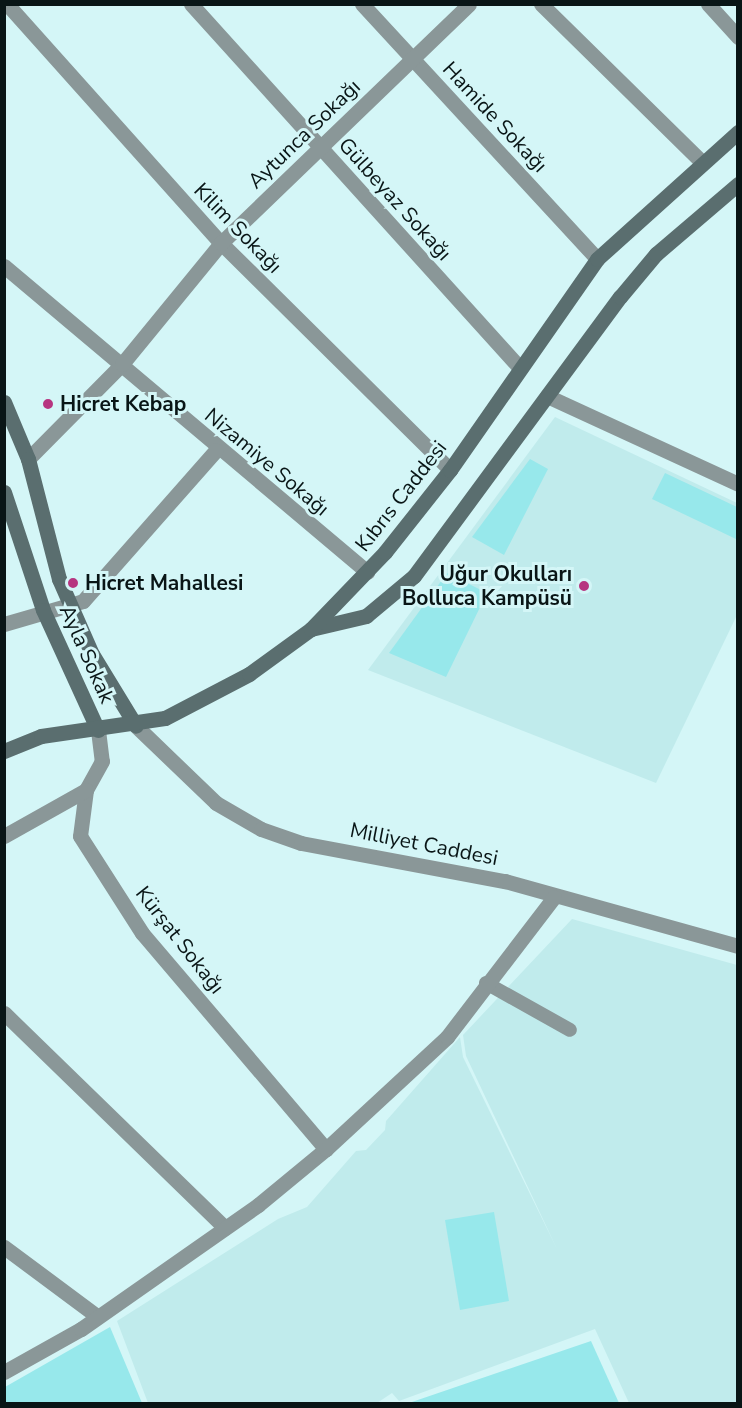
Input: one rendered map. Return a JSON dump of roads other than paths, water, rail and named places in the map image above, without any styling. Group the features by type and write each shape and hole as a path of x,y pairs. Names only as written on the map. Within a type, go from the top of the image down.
{"main road":[{"name":"Kıbrıs Caddesi","path":"4,751 41,736 136,726 204,702 311,629 367,572 450,470 597,259 702,162 738,132"},
{"path":"311,629 366,616 392,597 656,254 738,184"},
{"path":"4,402 28,459 40,520 70,604 92,654 136,726"},
{"name":"Ayla Sokak","path":"4,492 9,530 98,730"}],"street":[{"name":"Kilim Sokağı","path":"8,4 220,243 450,470"},
{"name":"Gülbeyaz Sokağı","path":"191,4 520,368"},
{"name":"Hamide Sokağı","path":"362,4 597,259"},
{"name":"Aytunca Sokağı","path":"28,459 122,364 220,243 469,4"},
{"path":"541,4 702,162"},
{"path":"708,4 738,37"},
{"name":"Nizamiye Sokağı","path":"4,266 122,364 216,450 367,572"},
{"path":"547,396 738,484"},
{"path":"4,624 43,609 83,601 216,450"},
{"name":"Milliyet Caddesi","path":"136,726 216,803 261,829 301,843 505,881 554,897 738,946"},
{"name":"Kürşat Sokağı","path":"98,730 102,761 86,790 80,836 142,933 326,1149"},
{"path":"4,836 86,790"},
{"path":"4,1372 97,1316 225,1228 326,1149 447,1037 486,983 554,897"},
{"path":"4,1013 225,1228"},
{"path":"4,1246 97,1316"}],"lane":[{"path":"486,983 570,1030"}],"place":[{"name":"Hicret Kebap","path":"48,404"},
{"name":"Hicret Mahallesi","path":"73,583"},
{"name":"Uğur Okulları Bolluca Kampüsü","path":"584,586"}]}
